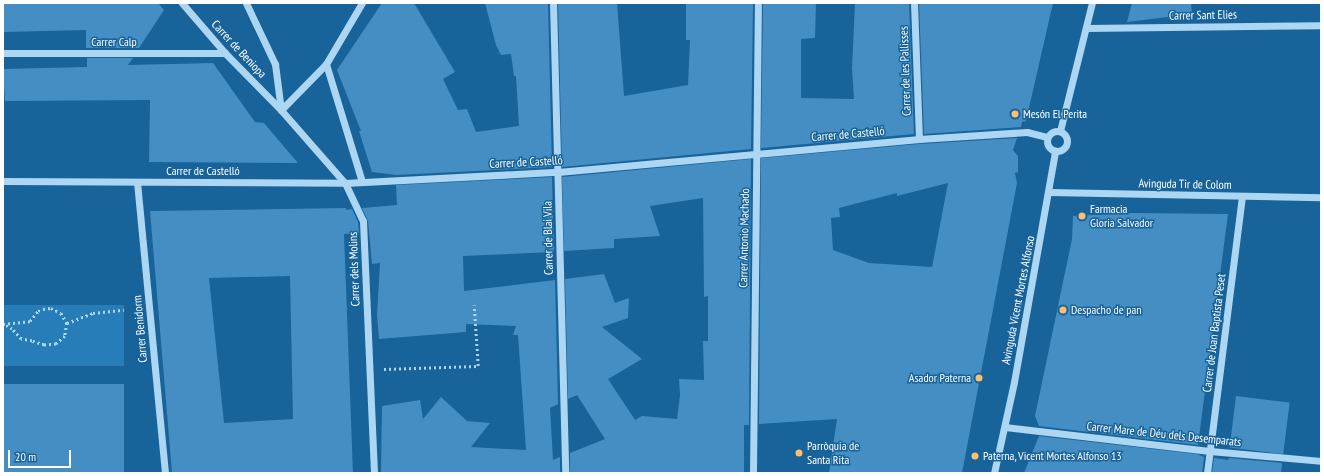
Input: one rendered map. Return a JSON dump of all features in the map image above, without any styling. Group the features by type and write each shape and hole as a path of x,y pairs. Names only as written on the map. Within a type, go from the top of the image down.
{"street":[{"name":"Carrer de Beniopa","path":"182,3 225,53 281,110"},
{"path":"246,3 276,64 281,110"},
{"path":"281,110 326,64 362,3"},
{"name":"Carrer de Blai Vila","path":"553,3 564,473"},
{"name":"Carrer Antonio Machado","path":"753,473 758,3"},
{"name":"Carrer de les Pallisses","path":"914,3 919,139"},
{"path":"1060,131 1092,3"},
{"name":"Carrer Sant Elies","path":"1086,28 1321,25"},
{"name":"Carrer Calp","path":"3,53 225,53"},
{"path":"326,64 362,182"},
{"name":"Carrer dels Molins","path":"281,110 345,183 363,221 374,473"},
{"path":"1054,131 1060,131 1066,135 1067,145 1062,150 1055,152 1048,146 1048,137 1054,131"},
{"name":"Carrer de Castelló","path":"3,181 345,183 558,172 919,139 1027,132 1048,137"},
{"name":"Avinguda Vicent Mortes Alfonso","path":"995,473 1049,192 1055,152"},
{"name":"Carrer Benidorm","path":"137,182 165,473"},
{"name":"Avinguda Tir de Colom","path":"1049,192 1321,197"},
{"name":"Carrer de Joan Baptista Peset","path":"1208,473 1242,196"},
{"name":"Carrer Mare de Déu dels Desemparats","path":"1005,427 1210,451 1321,461"}],"path":[{"path":"369,369 478,366 474,305"},
{"path":"43,308 51,308 61,313 67,323 65,336 56,344 50,346 21,340 12,329 3,324 30,321 38,311 43,308"},
{"path":"67,323 93,313 124,310"}],"shaded area":[{"path":"3,305 124,305 124,366 3,366"}],"building":[{"path":"3,3 158,3 164,10 139,48 86,48 86,30 3,32"},
{"path":"382,3 414,3 455,72 443,79 458,110 467,109 476,132 519,126 516,76 514,76 511,54 501,55 496,45 485,3 548,3 552,167 396,175 372,172 359,131 361,131 337,70"},
{"path":"558,3 617,3 624,96 688,85 690,40 686,40 686,3 753,3 751,149 562,167"},
{"path":"763,3 816,3 815,38 801,39 801,98 854,99 852,68 855,3 909,3 914,134 761,148"},
{"path":"919,3 1053,3 1026,121 1022,122 1021,127 924,134"},
{"path":"1132,3 1191,3 1192,14 1127,22"},
{"path":"87,58 133,58 128,65 213,63 255,122 264,123 298,163 149,162 150,100 5,101 3,69 87,67"},
{"path":"1017,138 1013,150 1018,156 1018,172 1015,173 1017,183 962,473 829,473 837,419 759,424 761,158 919,144","holes":["948,183 932,267 869,263 833,250 831,218 840,217 839,208 897,193 897,196"]},
{"path":"751,159 749,425 744,425 744,473 570,473 570,453 605,439 577,395 568,399 565,279 604,274 615,303 629,298 628,318 602,327 642,359 608,379 635,420 642,416 677,419 680,395 679,379 704,380 703,341 708,341 708,296 704,297 703,198 650,206 660,236 614,239 614,248 564,251 562,177"},
{"path":"552,177 554,252 463,256 464,291 555,280 558,404 550,408 553,460 560,457 560,473 381,473 382,406 420,400 423,419 441,397 467,421 490,423 471,447 526,450 518,335 513,335 516,326 466,324 466,332 379,339 377,315 380,263 372,264 368,221 362,208 397,205 396,185"},
{"path":"352,209 358,222 359,233 344,234 353,473 172,473 150,211","holes":["290,276 293,419 224,423 209,278"]},
{"path":"1133,213 1228,214 1198,445 1039,426 1035,416 1072,239 1073,216"},
{"path":"3,384 124,384 124,473 3,473"},
{"path":"1236,396 1290,403 1283,454 1230,448"},
{"path":"1039,436 1197,454 1204,457 1202,473 1024,473"},
{"path":"1214,458 1282,463 1281,473 1212,473"}],"place":[{"name":"Mesón El Perita","path":"1015,114"},
{"name":"Farmacia Gloria Salvador","path":"1082,216"},
{"name":"Despacho de pan","path":"1063,310"},
{"name":"Asador Paterna","path":"979,378"},
{"name":"Parròquia de Santa Rita","path":"799,453"},
{"name":"Paterna, Vicent Mortes Alfonso 13","path":"975,456"}]}
